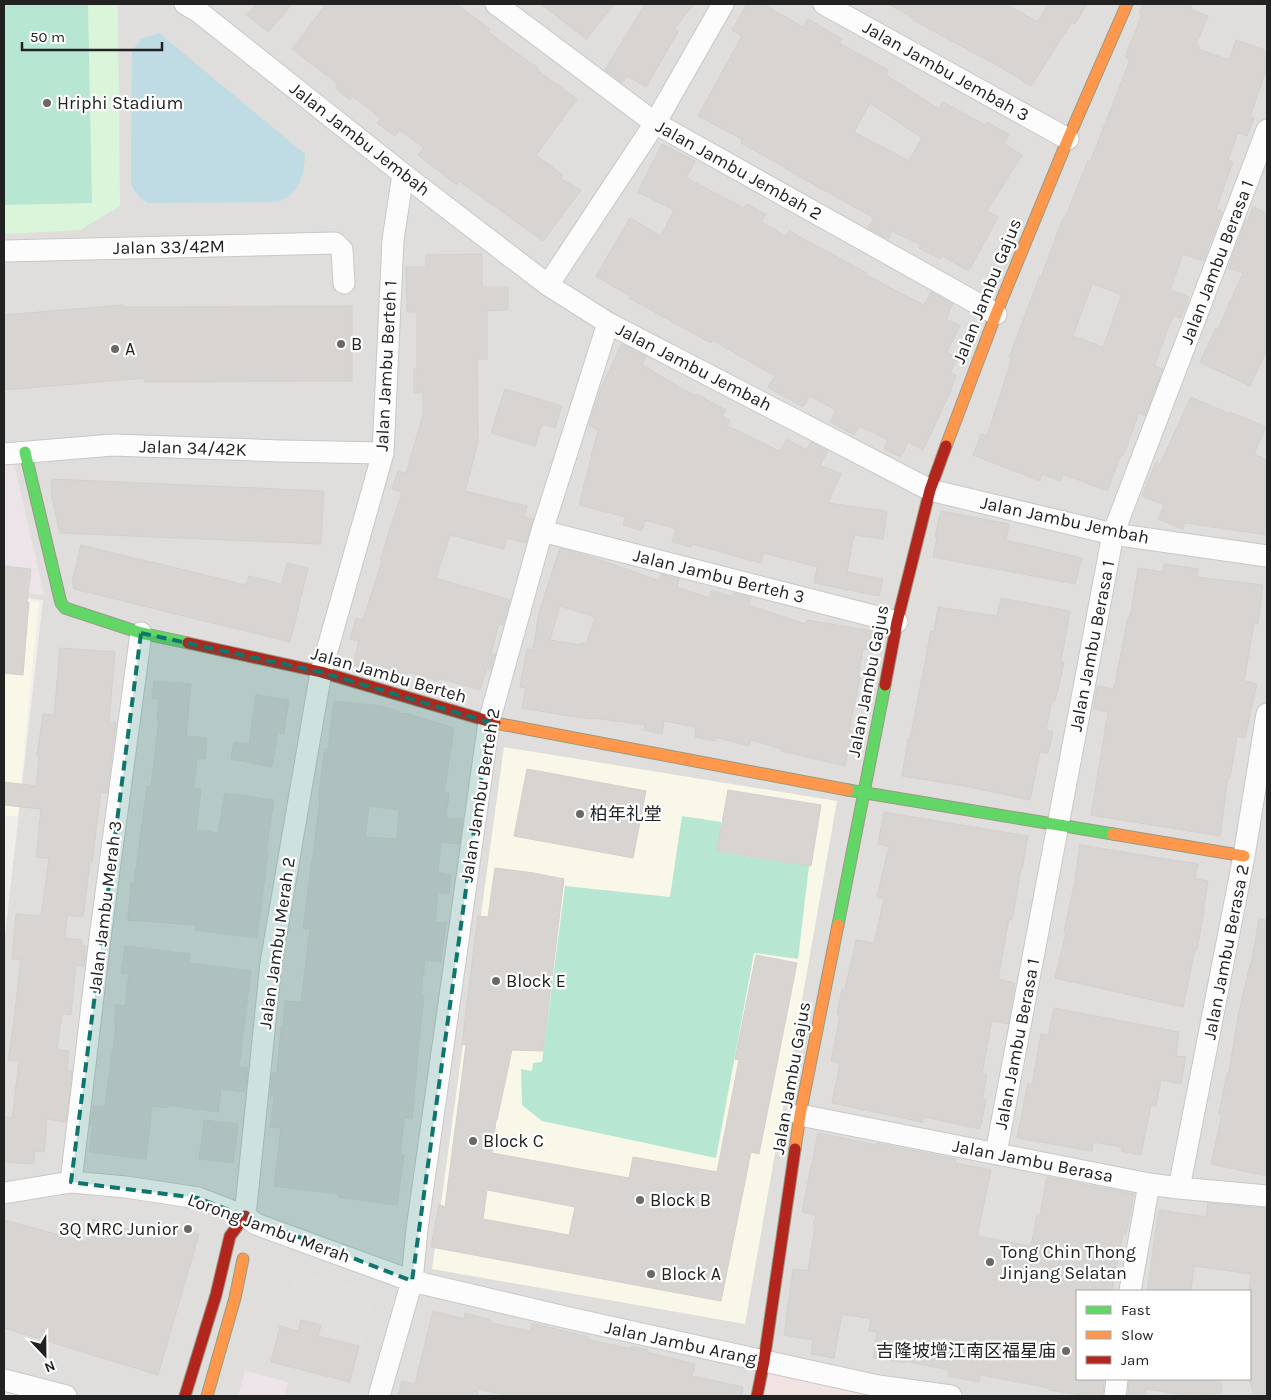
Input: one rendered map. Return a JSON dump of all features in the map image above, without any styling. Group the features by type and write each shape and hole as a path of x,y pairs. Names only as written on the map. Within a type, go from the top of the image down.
{"street":[{"name":"Jalan Jambu Jembah 2","path":"496,4 655,123 996,314"},
{"path":"548,285 655,123 723,4"},
{"name":"Jalan Jambu Jembah 3","path":"824,4 1068,139"},
{"name":"Jalan Jambu Gajus","path":"758,1396 800,1115 865,793 896,622 930,490 996,314 1068,139 1127,4"},
{"name":"Jalan Jambu Jembah","path":"196,6 403,174 548,285 608,322 930,490 1113,534 1267,556"},
{"name":"Jalan Jambu Berasa 1","path":"996,1154 1113,534 1266,139"},
{"name":"Jalan Jambu Berteh 1","path":"321,672 383,453 393,240 403,174"},
{"name":"Jalan 33/42M","path":"4,251 335,243 342,250 344,284"},
{"name":"Jalan Jambu Berteh 2","path":"379,1396 412,1281 489,722 542,531 608,322"},
{"name":"Jalan 34/42K","path":"4,454 113,446 383,453"},
{"name":"Jalan Jambu Berteh","path":"25,452 61,603 70,610 140,633 321,672 489,722 865,793 1244,856"},
{"name":"Jalan Jambu Berteh 3","path":"542,531 896,622"},
{"name":"Jalan Jambu Merah 3","path":"71,1182 140,633"},
{"name":"Jalan Jambu Merah 2","path":"246,1223 271,963 321,672"},
{"name":"Jalan Jambu Berasa 2","path":"1179,1188 1244,856 1267,714"},
{"name":"Jalan Jambu Berasa","path":"800,1115 1149,1184 1267,1196"},
{"name":"Lorong Jambu Merah","path":"4,1192 71,1182 198,1198 246,1223 256,1224 412,1281"},
{"path":"1130,1290 1149,1184"},
{"path":"185,1396 216,1295 230,1236 246,1223"},
{"path":"207,1396 235,1298 245,1246"},
{"name":"Jalan Jambu Arang","path":"412,1281 569,1318 878,1386 951,1396"},
{"path":"4,1380 66,1396"},
{"path":"1115,1396 1117,1380"}],"highlighted area":[{"path":"141,633 321,672 489,722 412,1281 198,1198 71,1182"}],"shaded area":[{"path":"4,4 1261,4 1267,7 1267,1396 22,1396 4,1392 4,944 43,600 4,595"},
{"path":"14,462 44,595 4,590 4,464"},
{"path":"4,597 39,602 18,815 4,817"},
{"path":"504,747 837,801 745,1324 432,1269"},
{"path":"296,1271 378,1291 363,1344 322,1333 324,1322 285,1312"},
{"path":"769,1369 873,1391 872,1396 764,1396"},
{"path":"245,1371 288,1382 285,1396 238,1396"}],"green space":[{"name":"Hriphi Stadium","path":"4,4 118,4 120,206 80,230 4,234"},
{"name":"Hriphi Stadium","path":"4,4 88,4 92,203 4,205"},
{"path":"682,816 721,822 720,852 809,866 798,959 754,953 716,1158 542,1121 522,1105 521,1069 532,1071 533,1063 542,1062 565,886 670,897"}],"water":[{"path":"159,33 305,154 302,177 297,188 289,196 277,202 147,203 139,197 131,185 132,51 141,39"}],"building":[{"path":"256,4 292,4 268,32 247,15"},
{"path":"326,4 456,4 490,29 488,32 577,99 536,155 563,175 561,179 581,190 543,241 459,181 457,185 418,155 424,148 400,130 395,136 377,123 381,119 353,96 350,100 335,88 338,84 292,49"},
{"path":"541,4 615,4 586,39"},
{"path":"645,4 694,4 674,29 678,32 646,87 627,76 622,83 605,70"},
{"path":"747,4 763,4 803,27 808,19 842,39 839,43 888,70 886,75 939,109 943,102 985,125 987,122 1009,135 1004,144 1022,155 987,211 998,217 969,271 942,256 940,259 919,248 921,245 892,231 888,239 868,228 874,218 741,143 742,139 698,116 742,36 732,30","holes":["870,103 922,138 909,161 854,132"]},
{"path":"888,4 1005,4 1038,22 1048,4 1087,4 1075,24 1072,22 1031,86"},
{"path":"1142,4 1193,4 1190,9 1208,16 1196,44 1199,46 1198,49 1229,60 1236,40 1267,51 1267,68 1250,117 1254,118 1247,136 1238,133 1228,160 1233,162 1216,209 1222,212 1204,259 1203,261 1183,254 1170,290 1189,297 1181,318 1173,316 1154,366 1163,369 1145,416 1139,413 1123,456 1121,455 1107,491 1063,474 1060,481 1042,474 1040,481 973,455 981,434 987,436 1012,358 1009,357 1063,218 1065,218 1088,161 1090,162 1130,60 1125,57 1142,15 1140,14","holes":["1092,284 1120,294 1121,297 1103,347 1073,336"]},
{"path":"662,144 695,161 686,178 744,208 747,204 766,214 761,222 786,236 789,231 867,273 866,275 924,305 931,292 953,304 946,319 960,326 947,352 958,358 950,373 956,375 950,393 923,450 908,442 901,457 884,449 888,440 859,426 854,435 830,422 836,410 810,396 803,407 768,387 775,376 712,340 711,343 629,298 630,296 596,276 630,218 661,236 674,210 638,192"},
{"path":"1253,207 1267,213 1267,350 1250,386 1200,362 1216,328 1218,329 1243,273 1228,268 1246,220 1248,221"},
{"path":"482,254 482,287 508,287 508,310 487,311 487,359 477,359 478,443 465,491 527,506 524,517 533,519 526,543 507,538 504,549 450,535 436,578 510,600 503,625 499,624 491,653 495,654 491,669 487,668 480,690 439,678 438,681 408,672 406,681 353,665 359,641 350,639 356,618 363,620 402,492 392,489 398,471 406,473 423,415 423,392 414,393 414,369 417,369 417,312 407,312 406,267 426,267 426,255"},
{"path":"123,305 123,307 352,306 352,381 145,382 145,378 4,390 4,315"},
{"path":"622,344 646,357 642,365 695,396 696,394 726,410 722,416 730,420 727,426 780,451 787,439 806,450 811,442 828,451 820,465 841,474 828,503 887,511 883,539 854,535 847,572 883,579 879,596 814,583 817,567 764,553 761,563 692,544 691,547 672,542 676,529 645,520 642,531 623,525 625,517 579,505 598,430 589,425 601,388"},
{"path":"505,389 562,406 555,428 542,424 535,446 491,433"},
{"path":"1191,397 1266,427 1254,454 1267,460 1267,535 1185,523 1183,529 1158,519 1164,505 1142,496 1156,462 1160,464"},
{"path":"52,479 324,491 321,544 60,533 51,493"},
{"path":"941,511 1009,524 1006,540 1082,558 1075,584 933,557 937,537 935,536"},
{"path":"81,545 246,585 249,576 282,584 287,563 308,568 290,642 74,589 72,582"},
{"path":"560,548 610,563 659,581 661,574 679,579 677,587 709,598 712,590 733,597 734,593 751,597 748,605 806,624 807,620 872,631 869,650 863,649 858,677 860,678 849,730 853,731 845,766 781,751 782,749 751,740 749,746 715,737 715,741 695,737 696,727 664,721 662,734 644,730 645,725 522,708 526,688 520,687 527,649 533,650 539,613","holes":["560,606 595,617 586,644 581,643 581,645 550,640"]},
{"path":"1164,564 1198,569 1197,577 1263,585 1258,624 1254,623 1244,681 1257,684 1245,738 1237,736 1230,778 1228,778 1220,836 1091,815 1108,712 1093,709 1097,686 1114,689 1128,617 1130,618 1138,568 1163,572"},
{"path":"4,566 31,569 27,602 29,602 23,675 4,673"},
{"path":"1001,598 1070,611 1061,662 1064,663 1055,701 1052,701 1046,730 1053,732 1048,753 1040,752 1030,800 970,787 902,776 931,631 934,632 938,607 997,616"},
{"path":"60,648 115,652 109,722 116,722 107,793 101,792 83,917 67,915 65,938 82,940 82,945 86,946 84,966 76,965 71,1015 62,1014 57,1049 69,1051 67,1071 72,1071 66,1122 47,1119 44,1152 35,1151 34,1164 4,1162 4,1117 12,1118 19,1061 8,1060 21,960 12,959 16,914 41,916 49,858 36,857 41,809 4,805 4,782 36,786 39,756 37,756 43,714 54,715"},
{"path":"154,681 191,684 186,736 207,738 205,759 197,758 194,788 201,789 196,830 218,833 225,793 274,800 266,851 268,851 257,938 195,930 196,925 128,920 131,883 134,884 147,786 151,786 159,720 157,720 159,699 152,698"},
{"path":"256,695 289,700 284,734 278,733 272,767 231,759 234,742 249,744"},
{"path":"334,701 381,706 399,711 398,713 409,714 454,728 444,793 449,794 446,818 462,819 461,832 459,844 441,842 438,873 451,875 449,894 438,893 435,922 446,923 441,962 425,960 421,995 424,996 412,1119 404,1118 400,1155 404,1155 397,1205 338,1197 338,1194 274,1186 281,1128 270,1127 274,1097 270,1096 272,1072 277,1073 285,1001 301,1002 310,929 303,928 320,800 318,799 325,749 328,749","holes":["369,806 399,810 397,839 365,837"]},
{"name":"柏年礼堂","path":"527,769 646,791 633,858 514,836"},
{"path":"728,790 821,805 811,866 717,851"},
{"path":"884,812 1028,836 1012,920 1009,919 998,979 1015,983 1008,1024 992,1021 982,1074 987,1075 982,1099 986,1100 980,1129 924,1117 922,1122 832,1103 840,1063 831,1061 840,1015 837,1014 842,989 845,989 856,940 874,943 884,899 877,897 889,846 878,844"},
{"path":"1080,845 1198,864 1195,879 1208,881 1197,950 1195,950 1183,1007 1055,978 1066,932 1064,932 1075,881"},
{"path":"495,868 564,879 543,1051 512,1050 496,1120 492,1153 629,1178 633,1157 717,1172 739,1060 735,1059 756,955 797,963 759,1154 751,1152 721,1301 431,1247 439,1204 445,1207 466,1045 462,1044 478,916 488,917","holes":["487,1190 575,1207 569,1235 483,1219"]},
{"path":"1259,919 1267,920 1267,1176 1211,1164 1222,1115 1219,1114 1227,1073 1229,1073 1238,1016 1251,965"},
{"path":"125,946 190,954 189,963 251,971 239,1067 248,1068 245,1092 221,1089 218,1112 168,1105 168,1108 152,1106 146,1159 89,1152 93,1125 90,1125 93,1106 105,1107 116,1024 114,1024 116,1005 125,1006 129,974 121,973"},
{"path":"1054,1008 1179,1032 1176,1056 1186,1057 1181,1084 1161,1080 1156,1106 1151,1105 1141,1155 1121,1151 1122,1147 1093,1142 1092,1151 1017,1138 1028,1083 1032,1084 1041,1034 1048,1035"},
{"path":"204,1120 238,1124 233,1163 199,1159"},
{"path":"818,1133 956,1159 955,1163 991,1170 977,1236 1031,1246 1037,1216 1040,1216 1047,1177 1134,1194 1126,1234 1123,1233 1112,1290 1076,1290 1076,1380 1104,1380 1103,1396 1089,1396 1049,1390 1049,1388 981,1375 979,1382 948,1376 949,1370 905,1361 905,1363 873,1358 877,1332 869,1331 871,1319 842,1314 834,1358 811,1354 813,1340 784,1335 793,1269 808,1271 815,1225 813,1225 816,1215 802,1212"},
{"path":"1208,1203 1267,1208 1267,1396 1254,1396 1250,1380 1251,1290 1249,1290 1251,1274 1194,1266 1191,1290 1147,1290 1159,1210 1206,1217"},
{"path":"93,1219 152,1236 156,1222 199,1234 158,1375 4,1328 4,1220 86,1242"},
{"path":"433,1311 464,1319 465,1313 491,1320 491,1323 530,1331 532,1323 588,1337 587,1339 631,1349 632,1346 648,1350 647,1352 695,1364 692,1376 743,1387 742,1396 510,1396 478,1389 477,1396 398,1396 402,1381 415,1384"},
{"path":"301,1320 321,1325 318,1336 359,1346 350,1382 271,1362 280,1326 298,1331"},
{"path":"1129,1380 1221,1380 1222,1393 1192,1396 1146,1389 1145,1396 1128,1396"}],"traffic: fast":[{"path":"25,452 61,603 65,608 141,633 188,643"},
{"path":"838,925 885,685"},
{"path":"848,790 1113,834"}],"traffic: slow":[{"path":"946,446 996,314 1068,139 1127,4"},
{"path":"495,723 848,790"},
{"path":"1113,834 1244,856"},
{"path":"795,1149 838,925"},
{"path":"207,1396 235,1298 243,1259"}],"traffic: jam":[{"path":"885,685 897,622 930,490 946,446"},
{"path":"188,643 321,672 495,723"},
{"path":"757,1396 764,1361 795,1149"},
{"path":"185,1396 216,1295 230,1236 245,1216"}],"place":[{"name":"Hriphi Stadium","path":"47,103"},
{"name":"B","path":"341,344"},
{"name":"A","path":"115,349"},
{"name":"柏年礼堂","path":"580,814"},
{"name":"Block E","path":"496,981"},
{"name":"Block C","path":"473,1141"},
{"name":"Block B","path":"640,1200"},
{"name":"3Q MRC Junior","path":"188,1229"},
{"name":"Tong Chin Thong Jinjang Selatan","path":"990,1262"},
{"name":"Block A","path":"651,1274"},
{"name":"吉隆坡增江南区福星庙","path":"1066,1351"}]}
